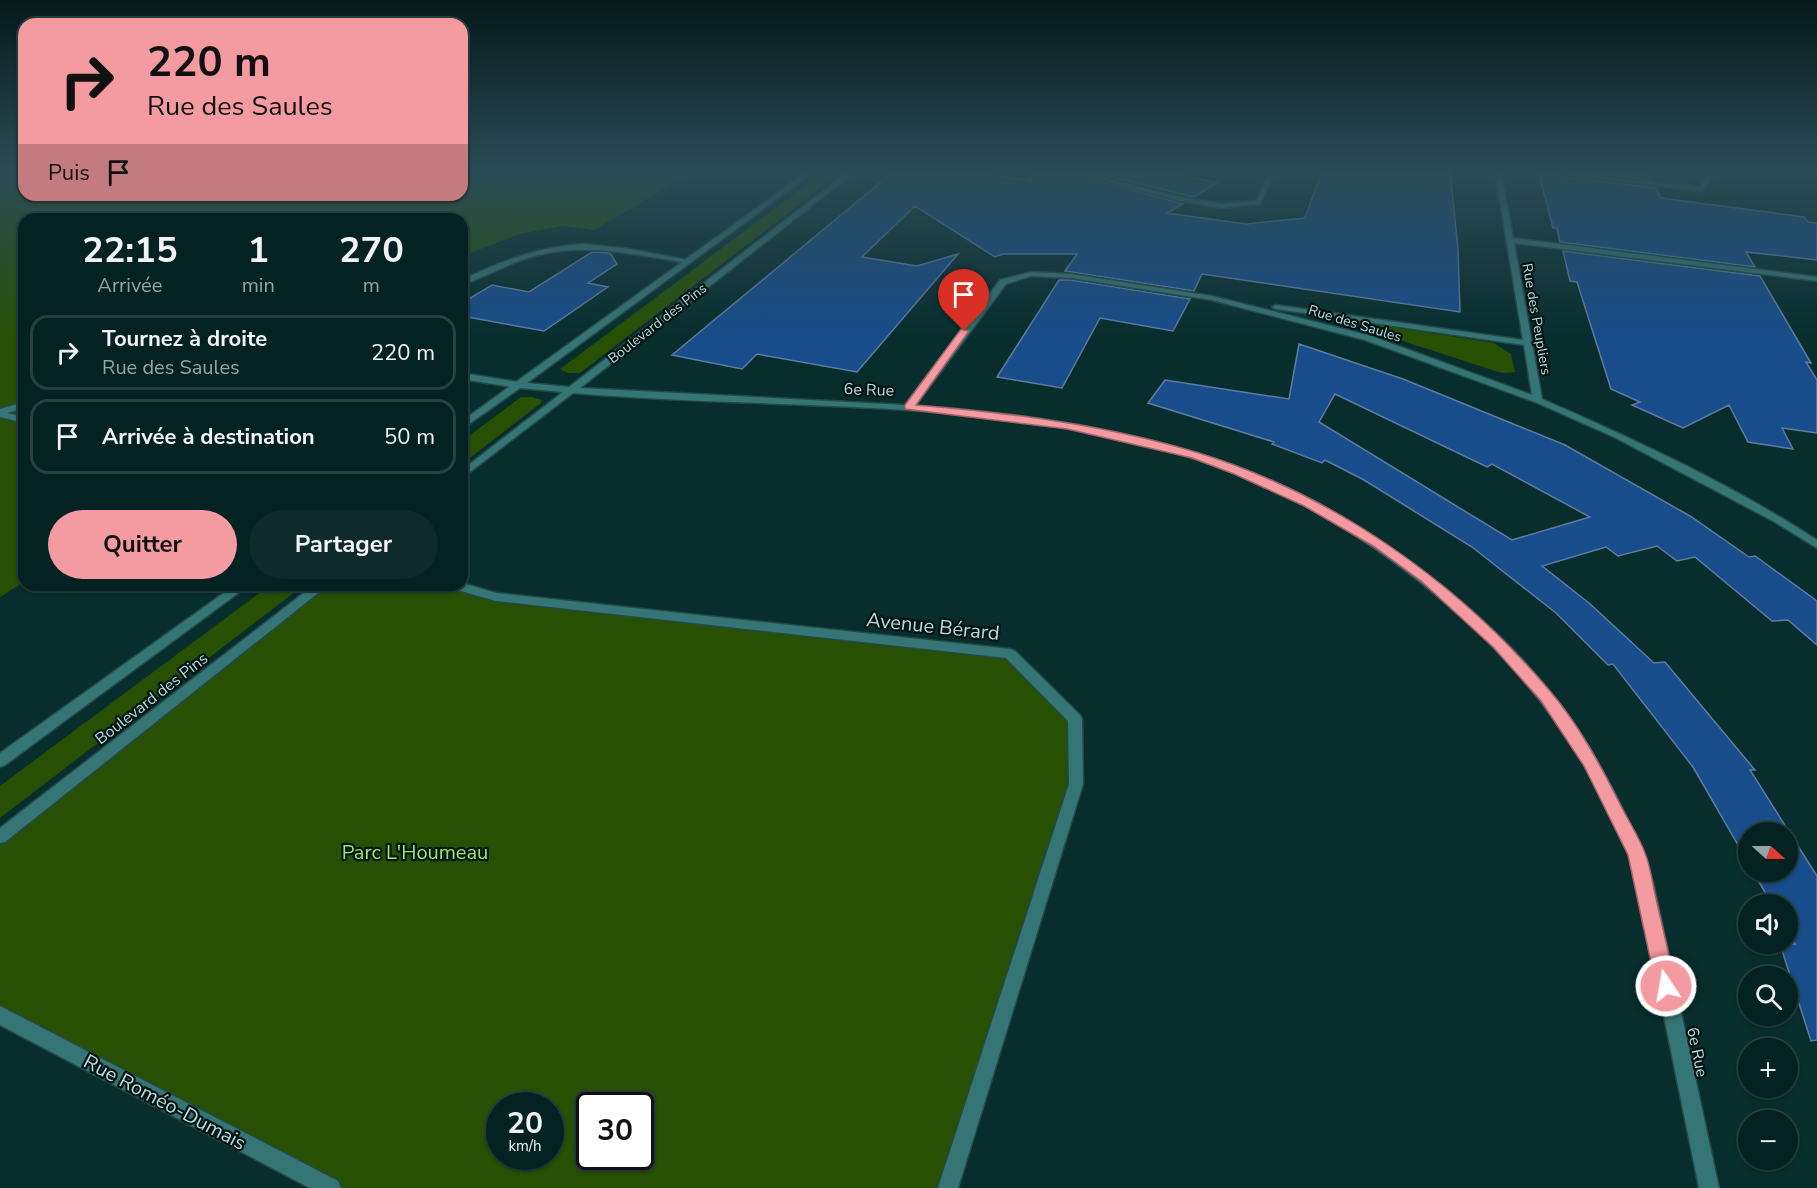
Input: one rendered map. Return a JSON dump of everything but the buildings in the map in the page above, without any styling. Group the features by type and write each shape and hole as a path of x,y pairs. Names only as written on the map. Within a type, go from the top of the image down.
{"street":[{"name":"Boulevard des Pins","path":"468,422 736,226"},
{"name":"Boulevard des Pins","path":"468,470 781,226"},
{"name":"Rue des Peupliers","path":"1508,226 1538,400"},
{"path":"1510,240 1816,280"},
{"path":"468,280 502,263 541,251 574,246 688,261"},
{"name":"Rue des Saules","path":"909,407 1003,282 1031,274 1071,276 1212,298 1368,338 1538,400 1617,435 1778,519 1817,545"},
{"path":"1212,298 1528,343"},
{"name":"6e Rue","path":"468,377 570,390 909,407 1067,425 1126,437 1196,456 1238,472 1308,503 1377,544 1426,578 1498,643 1546,697 1591,762 1637,855 1709,1188"},
{"path":"0,413 18,407"},
{"path":"0,413 18,418"},
{"name":"Avenue Bérard","path":"468,589 496,597 1010,654 1075,719 1076,784 948,1188"},
{"path":"0,761 235,591"},
{"name":"Boulevard des Pins","path":"0,837 314,591"},
{"name":"Rue Roméo-Dumais","path":"0,1015 324,1186"}],"green space":[{"path":"0,226 18,226 18,586 0,597"},
{"path":"468,226 560,226 520,234 468,254"},
{"path":"566,226 600,226 594,230"},
{"path":"751,226 771,226 580,373 568,373 560,369"},
{"path":"1366,323 1494,343 1511,354 1515,372 1495,371 1366,329 1362,325"},
{"path":"521,397 542,400 468,459 468,437"},
{"name":"Parc L'Houmeau","path":"468,589 496,597 1010,654 1075,719 1076,784 948,1188 331,1188 0,1015 0,837 314,591 468,591"},
{"path":"262,591 296,591 0,818 0,786"}],"route":[{"path":"964,331 909,407 1067,425 1126,437 1196,456 1238,472 1308,503 1377,544 1426,578 1498,643 1546,697 1591,762 1637,855 1666,986"}]}
